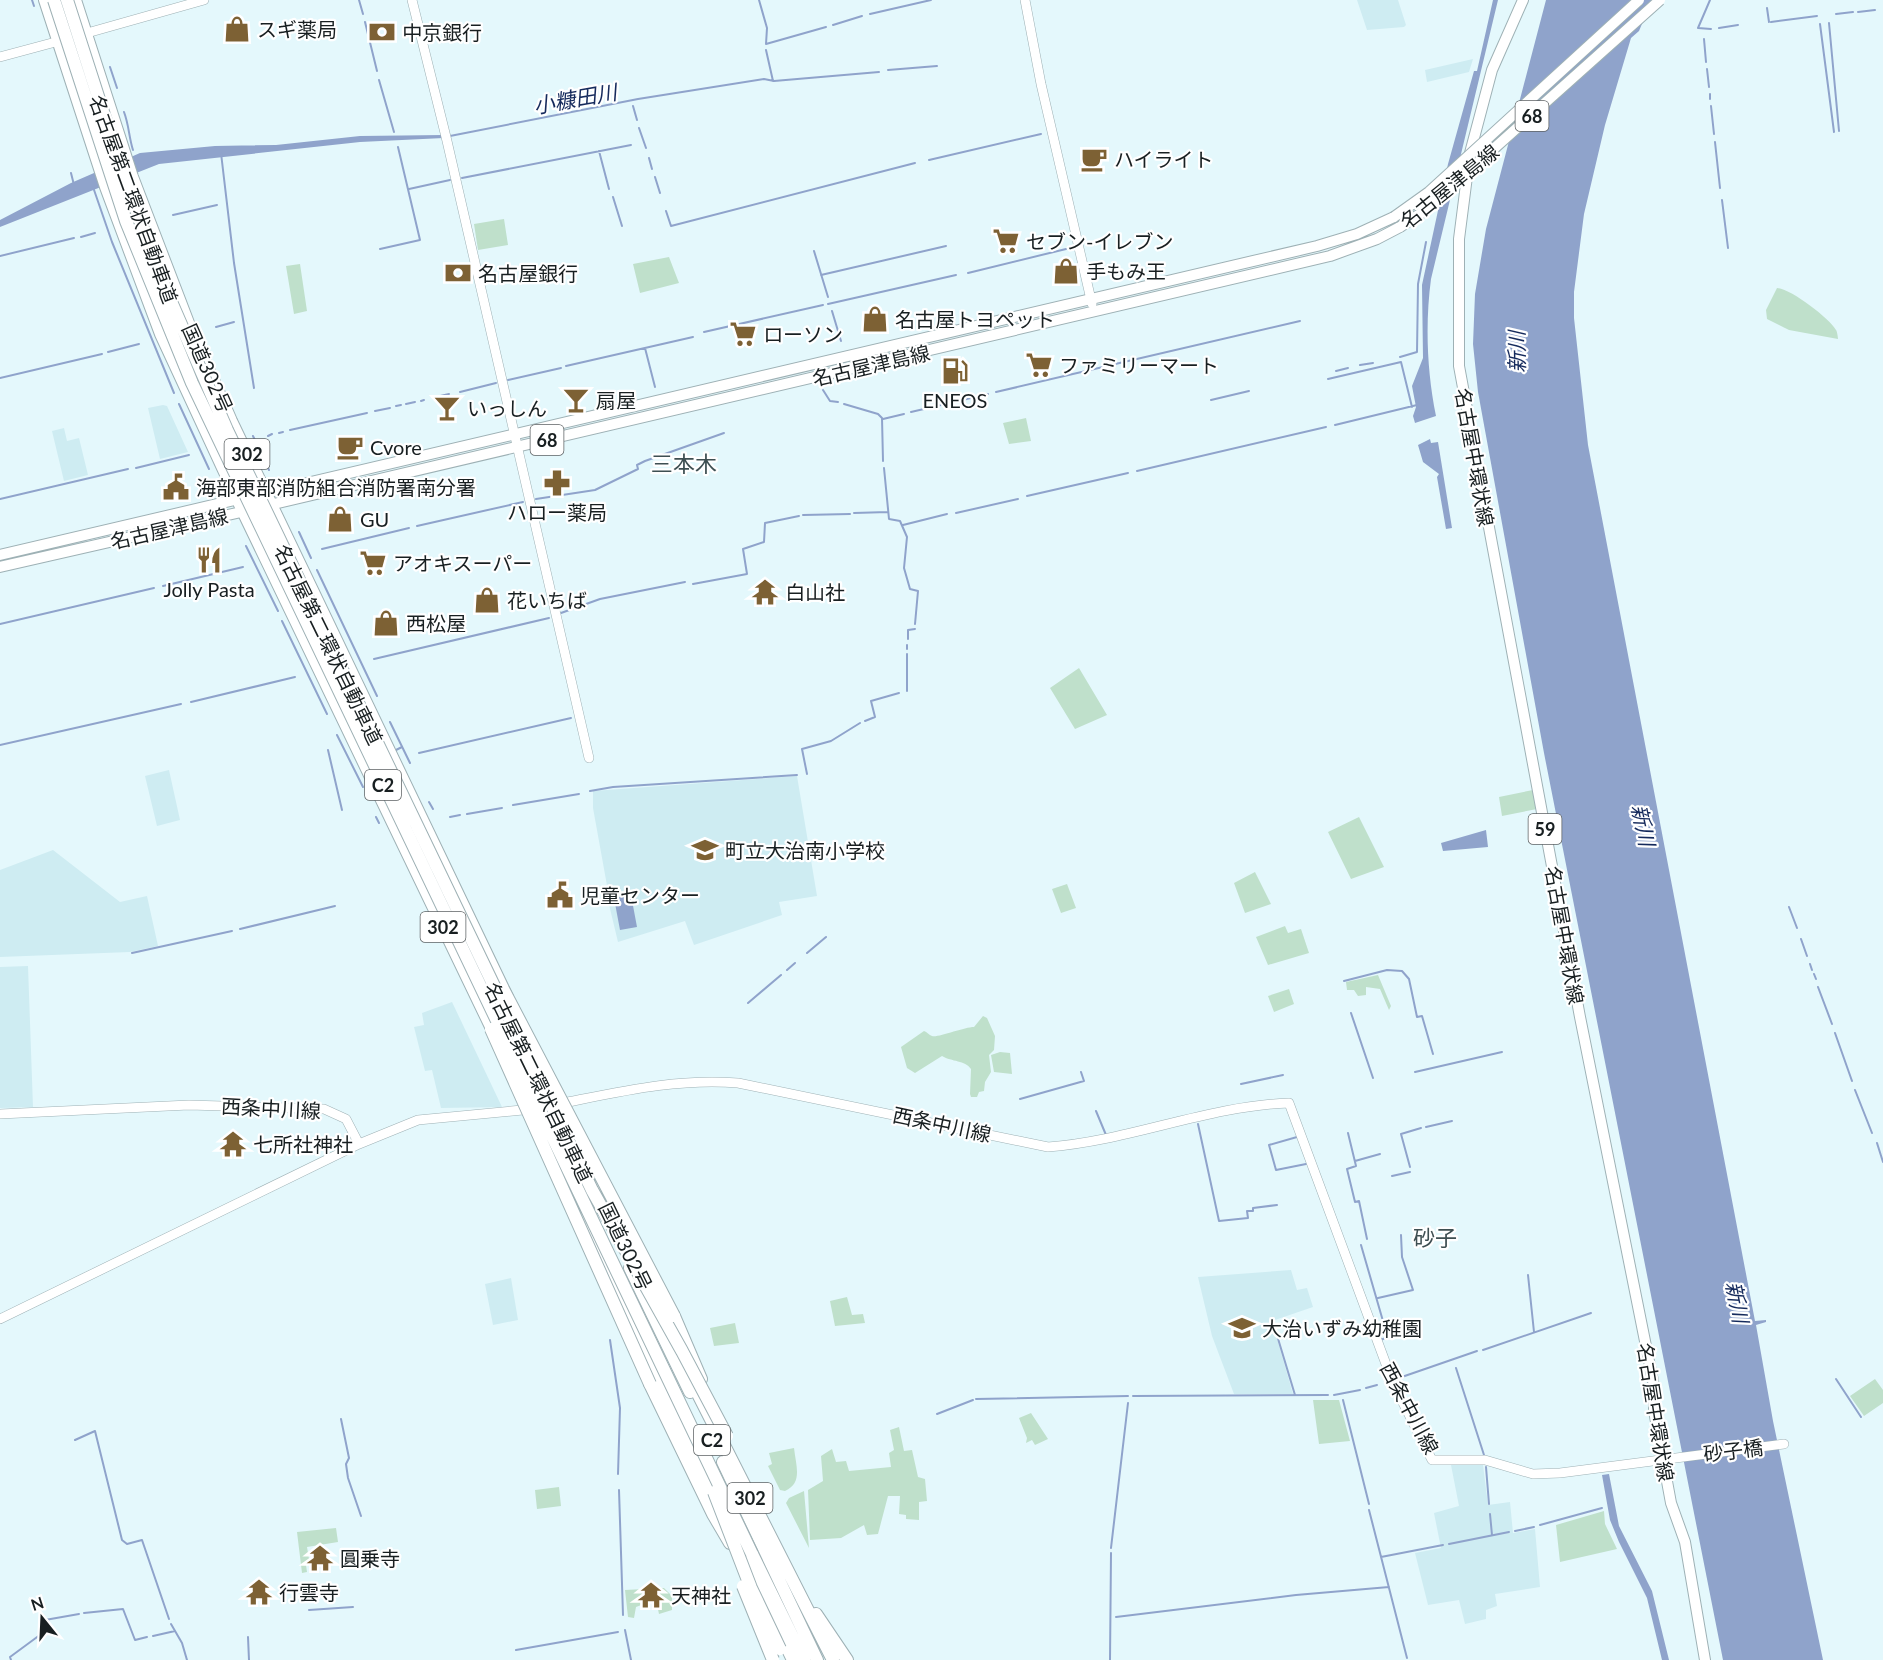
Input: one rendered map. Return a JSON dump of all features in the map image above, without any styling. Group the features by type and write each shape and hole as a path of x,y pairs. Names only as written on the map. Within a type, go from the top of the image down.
{"highway":[{"name":"国道302号","path":"45,0 99,168 161,334 243,512 794,1660"},
{"name":"名古屋第二環状自動車道","path":"54,0 119,201 169,331 215,434 804,1660"},
{"name":"名古屋第二環状自動車道","path":"67,0 117,156 180,324 237,451 817,1660"},
{"name":"国道302号","path":"75,0 132,177 188,323 272,505 558,1104 719,1436 834,1660"},
{"path":"425,873 516,1085 650,1384 713,1514 769,1609"},
{"path":"457,910 542,1060 674,1316 697,1367 719,1436"},
{"name":"C2","path":"607,1221 682,1351 812,1608"},
{"path":"633,1307 785,1660"},
{"path":"728,1530 743,1587 773,1660"},
{"path":"812,1608 834,1660"},
{"path":"812,1608 847,1660"}],"main road":[{"path":"0,57 204,0"},
{"path":"412,0 446,136 589,758"},
{"path":"1025,0 1043,93 1094,313"},
{"name":"名古屋中環状線","path":"1523,0 1492,70 1470,153 1462,204 1457,268 1459,366 1580,1017 1654,1386 1654,1411 1671,1503 1685,1542 1705,1660"},
{"name":"名古屋津島線","path":"0,555 1317,246 1357,234 1394,217 1429,192 1639,0"},
{"name":"名古屋津島線","path":"0,567 1330,256 1377,239 1423,212 1660,0"},
{"name":"西条中川線","path":"0,1114 189,1105 324,1109 346,1119 359,1144 418,1120 531,1110 665,1083 702,1080 738,1083 1048,1148 1078,1145 1227,1112 1289,1102 1393,1383 1432,1460 1485,1460 1533,1474 1599,1470 1663,1458"},
{"path":"0,1319 359,1144"},
{"name":"砂子橋","path":"1663,1458 1784,1444"}],"shaded area":[{"path":"1357,0 1398,0 1406,25 1367,30"},
{"path":"1473,59 1469,72 1427,82 1425,70"},
{"path":"167,406 188,452 160,459 148,408"},
{"path":"64,428 67,441 79,438 88,475 64,481 52,431"},
{"path":"169,770 180,820 157,826 145,776"},
{"name":"町立大治南小学校","path":"797,776 817,896 779,902 782,915 694,945 685,921 618,942 606,892 608,891 593,808 593,791"},
{"path":"53,850 120,902 147,896 158,946 130,952 0,957 0,870"},
{"path":"28,966 33,1107 0,1108 0,967"},
{"path":"452,1002 502,1107 441,1108 432,1070 425,1071 414,1027 424,1025 422,1013"},
{"name":"大治いずみ幼稚園","path":"1291,1270 1297,1290 1307,1288 1313,1307 1272,1321 1293,1394 1234,1394 1212,1336 1198,1277"},
{"path":"511,1278 518,1320 493,1325 485,1284"},
{"path":"1451,1465 1483,1465 1488,1505 1510,1502 1513,1533 1535,1529 1540,1587 1495,1594 1497,1606 1486,1610 1486,1619 1465,1624 1459,1600 1428,1605 1415,1553 1441,1548 1434,1513 1459,1506"}],"green space":[{"path":"504,219 508,245 478,250 474,224"},
{"path":"669,257 679,283 640,293 633,264"},
{"path":"300,264 307,311 294,314 286,266"},
{"path":"1777,288 1791,293 1818,312 1836,330 1838,339 1789,330 1767,319 1766,310"},
{"path":"1026,418 1031,441 1009,444 1003,423"},
{"path":"1079,668 1107,715 1075,729 1050,688"},
{"path":"1533,790 1537,809 1502,816 1499,797"},
{"path":"1359,817 1384,867 1351,879 1328,832"},
{"path":"1255,872 1271,904 1245,913 1234,883"},
{"path":"1067,884 1076,908 1061,913 1052,889"},
{"path":"1285,926 1288,933 1301,929 1309,953 1268,965 1256,937"},
{"path":"1378,975 1391,1006 1389,1010 1380,989 1366,987 1366,995 1358,996 1354,990 1347,990 1346,982"},
{"path":"1289,989 1294,1004 1274,1012 1268,996"},
{"path":"983,1016 987,1018 995,1036 994,1050 989,1055 991,1072 985,1082 984,1091 979,1092 977,1097 971,1097 970,1094 971,1069 962,1063 942,1056 915,1073 907,1068 901,1047 924,1031 935,1036 974,1027"},
{"path":"1000,1052 1010,1053 1012,1074 994,1072 991,1055"},
{"path":"847,1297 852,1315 863,1314 865,1323 835,1326 830,1301"},
{"path":"735,1323 739,1343 714,1346 710,1328"},
{"path":"1875,1379 1883,1390 1883,1403 1864,1416 1850,1396"},
{"path":"1313,1400 1339,1400 1350,1441 1319,1444"},
{"path":"1031,1413 1048,1439 1035,1445 1032,1440 1026,1443 1027,1438 1019,1418"},
{"path":"899,1427 904,1451 912,1450 918,1477 925,1479 927,1501 919,1502 919,1520 906,1519 906,1515 899,1514 900,1496 888,1496 878,1534 867,1535 864,1525 841,1538 810,1540 808,1490 823,1481 821,1456 832,1449 836,1462 846,1461 849,1471 891,1467 889,1453 894,1450 890,1430"},
{"path":"794,1448 796,1479 791,1488 785,1491 780,1490 768,1466 772,1464 769,1453"},
{"path":"559,1487 561,1506 537,1509 535,1490"},
{"path":"804,1491 809,1548 786,1503 789,1498"},
{"path":"1604,1511 1605,1524 1617,1549 1560,1562 1556,1525"},
{"path":"336,1528 338,1542 307,1547 310,1565 306,1565 307,1572 302,1573 297,1532"},
{"path":"664,1588 672,1596 672,1610 659,1614 654,1591 650,1592 644,1604 636,1607 634,1618 628,1617 625,1590"}],"water":[{"path":"1493,0 1498,0 1431,279 1428,348 1436,416 1415,423 1413,416 1416,407 1412,386 1423,358 1422,285 1448,164 1474,71 1477,71"},
{"name":"新川","path":"1546,0 1652,0 1639,31 1631,38 1605,125 1584,214 1574,292 1574,318 1588,445 1755,1321 1766,1320 1756,1325 1773,1421 1823,1660 1723,1660 1544,753 1478,392 1473,344 1475,294 1486,229"},
{"path":"443,135 444,138 360,142 159,164 0,227 0,220 71,183 140,153 215,146 276,145 360,136"},
{"path":"1430,439 1431,443 1438,442 1452,528 1446,529 1437,477 1439,474 1423,462 1418,445"},
{"path":"1486,830 1488,847 1443,851 1441,843"},
{"path":"631,895 637,927 620,930 614,898"},
{"path":"1609,1474 1619,1526 1652,1591 1669,1660 1662,1660 1647,1598 1610,1520 1602,1475"}],"waterway":[{"path":"32,0 34,6"},
{"path":"359,0 363,14"},
{"path":"759,0 767,28 766,44 826,27"},
{"path":"870,14 931,0"},
{"path":"1710,0 1698,28 1711,29"},
{"path":"1767,8 1769,22"},
{"path":"1858,12 1875,10"},
{"path":"1836,14 1853,12"},
{"path":"833,25 862,16"},
{"path":"1771,22 1817,16"},
{"path":"365,22 377,71"},
{"path":"1829,23 1839,131"},
{"path":"1820,24 1834,132"},
{"path":"1719,28 1738,25"},
{"path":"1704,39 1706,62"},
{"path":"766,50 773,81"},
{"path":"888,70 937,66"},
{"path":"110,67 117,88"},
{"path":"1707,69 1709,87"},
{"name":"小糠田川","path":"450,136 638,99 764,79 774,81 879,72"},
{"path":"379,80 394,132"},
{"path":"1710,94 1710,99"},
{"path":"633,106 637,120"},
{"path":"1711,106 1714,134"},
{"path":"124,112 133,150"},
{"path":"639,128 646,148"},
{"path":"929,160 1041,134"},
{"path":"1715,142 1720,188"},
{"path":"462,178 631,145"},
{"path":"380,249 420,240 398,147"},
{"path":"599,151 609,189"},
{"path":"221,153 234,263 254,388"},
{"path":"649,158 652,169"},
{"path":"666,211 671,226 915,163"},
{"path":"71,173 74,185"},
{"path":"655,177 660,193"},
{"path":"409,189 450,180"},
{"path":"93,187 112,242 174,393"},
{"path":"613,197 622,226"},
{"path":"1722,200 1728,248"},
{"path":"173,215 217,205"},
{"path":"81,237 95,233"},
{"path":"0,256 74,238"},
{"path":"1400,357 1417,352 1418,284 1426,242"},
{"path":"821,275 946,246"},
{"path":"968,273 1066,249"},
{"path":"814,251 828,297"},
{"path":"828,304 956,275"},
{"path":"704,332 823,305"},
{"path":"832,311 841,341"},
{"path":"1111,365 1300,321"},
{"path":"216,327 234,322"},
{"path":"566,366 693,337"},
{"path":"108,352 139,344"},
{"path":"645,348 655,387"},
{"path":"0,378 102,354"},
{"path":"1328,379 1401,362 1412,407"},
{"path":"1360,365 1373,363"},
{"path":"996,392 1103,367"},
{"path":"508,380 561,368"},
{"path":"1336,371 1348,368"},
{"path":"460,392 496,383"},
{"path":"823,390 830,401 838,402"},
{"path":"1211,400 1249,391"},
{"path":"436,397 449,394"},
{"path":"911,412 988,394"},
{"path":"406,404 415,402"},
{"path":"179,404 209,469"},
{"path":"844,404 878,414 882,418 883,461"},
{"path":"396,406 401,405"},
{"path":"1335,425 1417,405"},
{"path":"375,411 390,408"},
{"path":"290,430 367,413"},
{"path":"883,419 904,414"},
{"path":"1137,471 1326,427"},
{"path":"279,433 283,432"},
{"path":"536,499 595,490 638,469 637,465 645,461 724,433"},
{"path":"268,436 272,434"},
{"path":"253,436 269,470"},
{"path":"136,468 189,455"},
{"path":"884,468 889,519 900,521 907,537 904,568 910,589 918,591 915,624"},
{"path":"0,499 128,469"},
{"path":"1027,496 1128,473"},
{"path":"956,513 1018,499"},
{"path":"417,526 523,502"},
{"path":"854,513 888,512"},
{"path":"803,515 850,514"},
{"path":"903,525 947,514"},
{"path":"693,584 747,574 743,549 764,542 765,523 799,516"},
{"path":"322,549 409,528"},
{"path":"299,532 311,558"},
{"path":"246,546 278,611"},
{"path":"163,586 243,567"},
{"path":"317,570 377,696"},
{"path":"561,613 600,599 685,582"},
{"path":"0,624 154,588"},
{"path":"374,659 549,618"},
{"path":"282,621 327,714"},
{"path":"908,639 908,630 915,629"},
{"path":"907,654 907,691"},
{"path":"191,702 295,677"},
{"path":"865,721 875,717 871,701 899,693"},
{"path":"0,745 181,704"},
{"path":"419,753 571,718"},
{"path":"390,722 410,763"},
{"path":"807,774 802,749 831,741 860,723"},
{"path":"337,735 363,787"},
{"path":"396,750 402,747"},
{"path":"328,750 342,810"},
{"path":"590,791 613,787 797,775"},
{"path":"513,805 579,794"},
{"path":"429,802 433,809"},
{"path":"467,814 502,808"},
{"path":"450,817 460,815"},
{"path":"376,817 379,823"},
{"path":"240,929 335,906"},
{"path":"1789,907 1797,928"},
{"path":"132,953 232,931"},
{"path":"807,953 826,937"},
{"path":"1801,939 1807,956"},
{"path":"787,970 795,963"},
{"path":"1810,964 1812,970"},
{"path":"1344,981 1387,970 1402,971 1409,979 1417,1017 1422,1016 1433,1054"},
{"path":"1814,974 1816,979"},
{"path":"748,1003 781,975"},
{"path":"1818,987 1832,1024"},
{"path":"1351,1013 1373,1078"},
{"path":"1835,1033 1852,1081"},
{"path":"1415,1072 1502,1052"},
{"path":"1020,1099 1084,1081 1081,1072"},
{"path":"1241,1084 1283,1075"},
{"path":"1855,1090 1872,1133"},
{"path":"1096,1111 1106,1135"},
{"path":"1426,1127 1452,1121"},
{"path":"1198,1124 1219,1221 1248,1218 1247,1211 1253,1211 1253,1208 1277,1205"},
{"path":"1410,1167 1401,1134 1421,1128"},
{"path":"1348,1133 1356,1166 1347,1169 1355,1202 1359,1201 1367,1239"},
{"path":"1297,1137 1269,1145 1276,1170 1306,1164"},
{"path":"1877,1143 1883,1162"},
{"path":"1355,1161 1380,1154"},
{"path":"1392,1176 1410,1172"},
{"path":"1378,1298 1413,1290 1402,1257 1401,1235"},
{"path":"1361,1245 1385,1328"},
{"path":"1528,1275 1534,1332"},
{"path":"1483,1350 1591,1313"},
{"path":"1273,1322 1295,1395"},
{"path":"1380,1340 1389,1337"},
{"path":"610,1340 620,1408 618,1474"},
{"path":"1396,1379 1477,1351"},
{"path":"1456,1368 1484,1455"},
{"path":"1836,1379 1861,1417"},
{"path":"1366,1388 1377,1385"},
{"path":"1334,1395 1360,1390"},
{"path":"1133,1396 1328,1395"},
{"path":"976,1399 1128,1396"},
{"path":"937,1414 973,1400"},
{"path":"1343,1400 1369,1504"},
{"path":"1111,1548 1128,1403"},
{"path":"341,1419 349,1458 346,1464 348,1478 361,1516"},
{"path":"75,1440 95,1431 122,1540 127,1544 142,1540 169,1619"},
{"path":"1486,1467 1489,1504"},
{"path":"619,1490 623,1615"},
{"path":"1540,1525 1602,1508"},
{"path":"1369,1510 1407,1658"},
{"path":"1490,1514 1492,1535"},
{"path":"1515,1531 1534,1527"},
{"path":"1449,1544 1509,1532"},
{"path":"1381,1557 1443,1545"},
{"path":"1110,1660 1111,1553"},
{"path":"1116,1617 1296,1595 1389,1587"},
{"path":"309,1610 353,1607"},
{"path":"84,1613 123,1609 135,1640 147,1637"},
{"path":"11,1660 10,1657 48,1629 45,1620 79,1614"},
{"path":"171,1624 182,1643 187,1660"},
{"path":"625,1630 631,1660"},
{"path":"153,1636 175,1631"},
{"path":"516,1650 618,1632"},
{"path":"248,1637 249,1660"}],"place":[{"name":"スギ薬局","path":"237,29"},
{"name":"中京銀行","path":"382,32"},
{"name":"ハイライト","path":"1094,159"},
{"name":"セブン-イレブン","path":"1006,241"},
{"name":"手もみ王","path":"1066,271"},
{"name":"名古屋銀行","path":"458,273"},
{"name":"名古屋トヨペット","path":"875,319"},
{"name":"ローソン","path":"743,334"},
{"name":"ファミリーマート","path":"1039,365"},
{"name":"ENEOS","path":"955,371"},
{"name":"扇屋","path":"576,400"},
{"name":"いっしん","path":"447,408"},
{"name":"Cvore","path":"350,447"},
{"name":"ハロー薬局","path":"557,483"},
{"name":"海部東部消防組合消防署南分署","path":"176,487"},
{"name":"GU","path":"340,519"},
{"name":"Jolly Pasta","path":"209,560"},
{"name":"アオキスーパー","path":"373,563"},
{"name":"白山社","path":"765,592"},
{"name":"花いちば","path":"487,600"},
{"name":"西松屋","path":"386,623"},
{"name":"町立大治南小学校","path":"705,850"},
{"name":"児童センター","path":"560,895"},
{"name":"七所社神社","path":"233,1144"},
{"name":"大治いずみ幼稚園","path":"1242,1328"},
{"name":"圓乗寺","path":"320,1558"},
{"name":"行雲寺","path":"259,1592"},
{"name":"天神社","path":"651,1595"}],"district":[{"name":"三本木","path":"684,463"},
{"name":"砂子","path":"1435,1237"}]}
